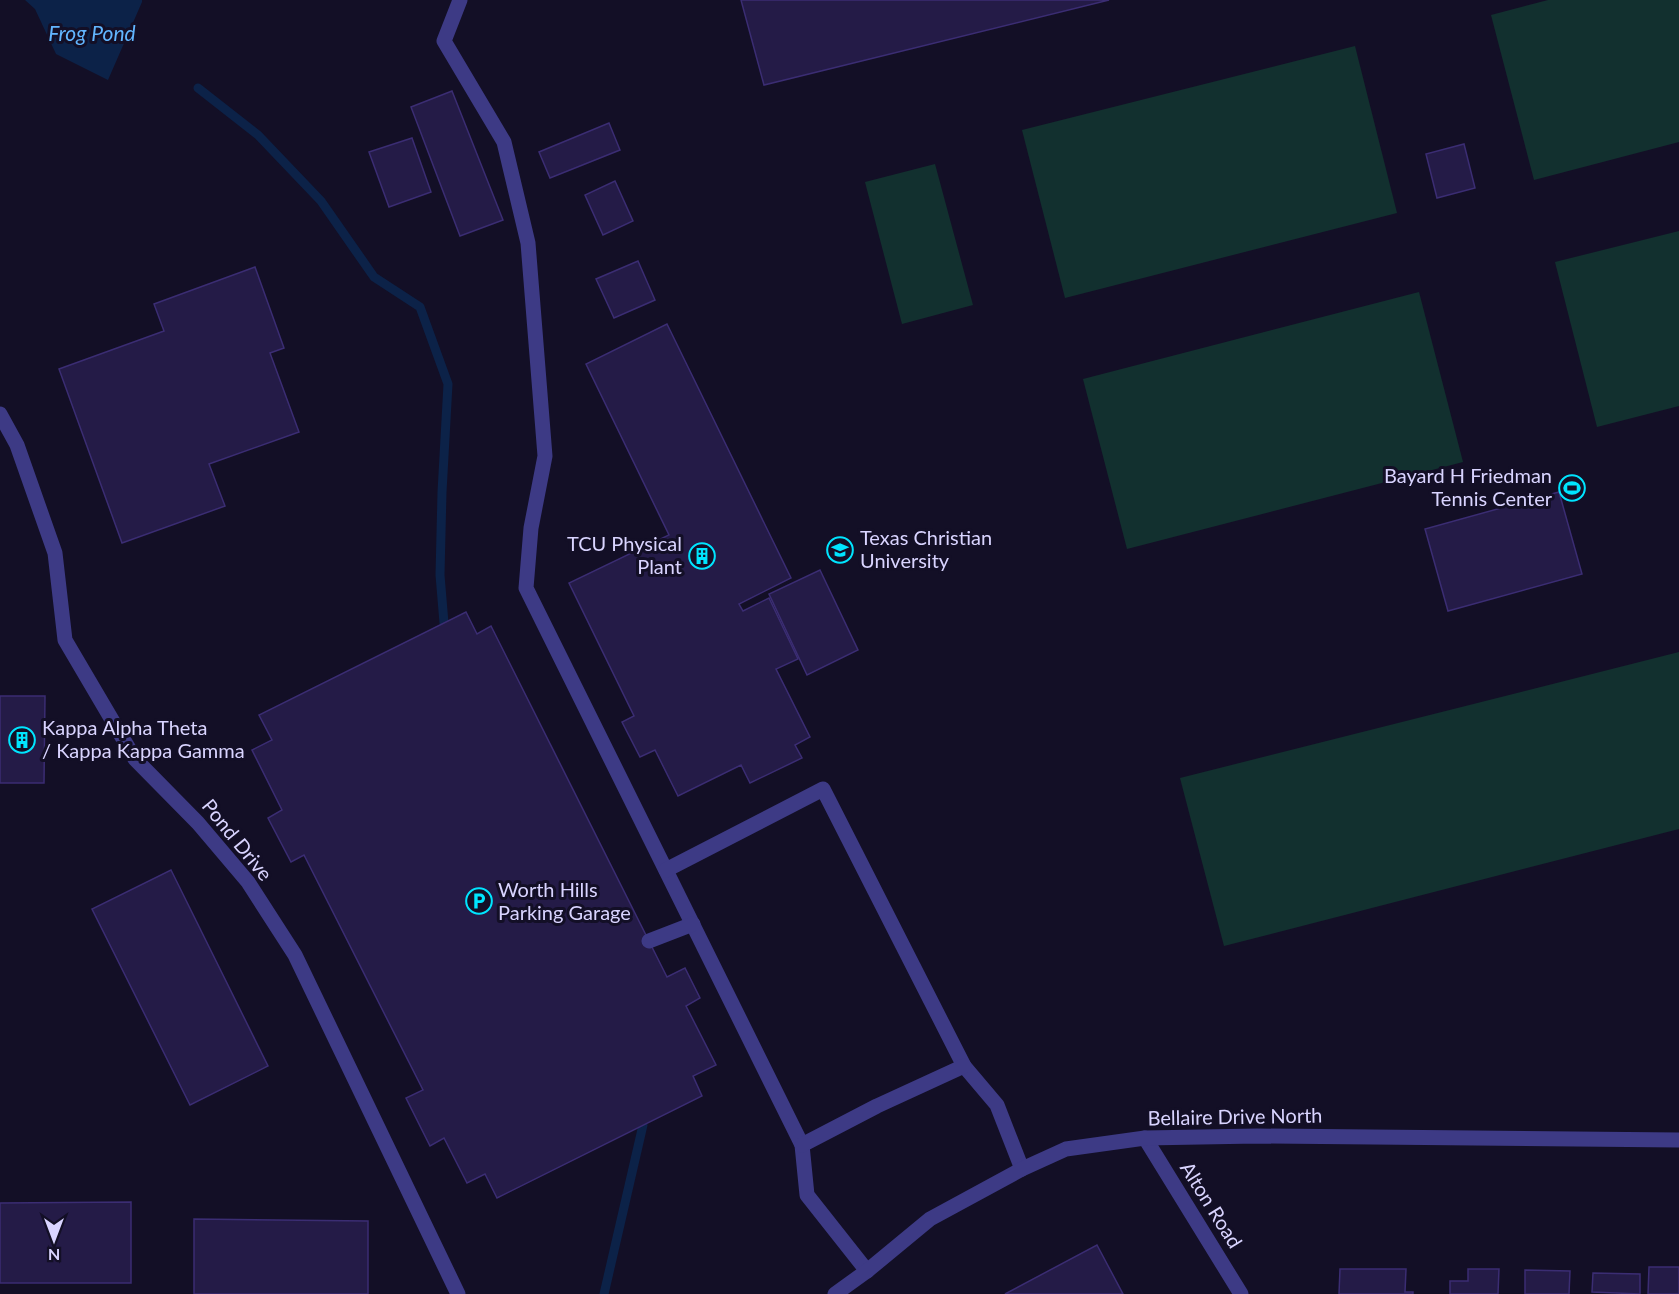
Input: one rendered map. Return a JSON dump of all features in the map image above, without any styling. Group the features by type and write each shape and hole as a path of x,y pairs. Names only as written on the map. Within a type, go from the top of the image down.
{"street":[{"path":"460,0 444,41 504,142 528,243 545,456 531,528 526,588 802,1145 807,1195 867,1270"},
{"name":"Pond Drive","path":"0,414 17,445 55,553 65,640 135,759 198,823 248,882 295,955 458,1294"},
{"path":"666,870 823,789 964,1066 997,1105 1022,1169"},
{"path":"649,941 693,924"},
{"path":"802,1145 877,1106 964,1066"},
{"name":"Bellaire Drive North","path":"835,1294 930,1219 1022,1169 1066,1149 1145,1138 1257,1136 1679,1140"},
{"name":"Alton Road","path":"1145,1138 1241,1294"}],"green space":[{"path":"1548,0 1679,0 1679,142 1534,180 1491,15"},
{"path":"1355,46 1397,213 1065,298 1022,130"},
{"path":"935,164 973,305 902,324 865,182"},
{"path":"1679,231 1679,406 1597,427 1555,262"},
{"path":"1419,292 1463,462 1127,549 1083,379"},
{"path":"1679,652 1679,829 1224,946 1180,778"}],"water":[{"name":"Frog Pond","path":"25,0 142,0 142,2 108,80 56,54 35,9"}],"building":[{"path":"741,0 1109,0 764,85"},
{"path":"452,91 503,220 460,236 411,107"},
{"path":"609,123 620,150 550,178 539,152"},
{"path":"412,138 431,192 389,207 369,152"},
{"path":"1464,144 1475,188 1437,198 1426,154"},
{"path":"615,181 633,221 603,235 585,195"},
{"path":"638,261 655,300 614,318 596,279"},
{"path":"255,267 284,348 270,353 299,432 209,464 225,506 122,543 59,369 164,331 154,304"},
{"name":"TCU Physical Plant","path":"667,324 791,578 739,604 743,611 769,598 798,659 776,669 810,737 795,745 802,758 750,783 741,765 678,796 655,750 640,757 622,722 634,716 569,583 669,535 586,364"},
{"path":"1559,492 1582,574 1448,611 1425,529"},
{"path":"820,570 858,650 807,675 769,594"},
{"name":"Worth Hills Parking Garage","path":"466,612 477,634 491,626 667,977 685,968 700,998 686,1006 716,1065 693,1076 702,1096 497,1198 485,1174 467,1183 444,1138 430,1146 406,1098 423,1090 304,855 291,862 268,818 282,810 252,750 272,740 259,715"},
{"name":"Kappa Alpha Theta / Kappa Kappa Gamma","path":"0,696 45,696 44,783 0,783"},
{"path":"171,870 268,1066 190,1105 92,909"},
{"path":"131,1202 131,1283 0,1283 0,1203"},
{"path":"194,1219 368,1221 368,1294 194,1294"},
{"path":"1097,1245 1123,1294 1005,1294"},
{"path":"1649,1267 1679,1267 1679,1294 1648,1294"},
{"path":"1340,1269 1406,1269 1405,1292 1413,1292 1413,1294 1339,1294"},
{"path":"1468,1269 1499,1269 1498,1294 1450,1294 1450,1281 1468,1281"},
{"path":"1525,1270 1570,1271 1569,1294 1525,1294"},
{"path":"1593,1273 1640,1274 1640,1294 1592,1292"}],"waterway":[{"path":"198,88 258,135 321,201 374,277 420,307 448,384 440,575 444,623 448,634"},
{"path":"604,1294 643,1125 639,1116"}],"place":[{"name":"Bayard H Friedman Tennis Center","path":"1572,488"},
{"name":"Texas Christian University","path":"840,550"},
{"name":"TCU Physical Plant","path":"702,556"},
{"name":"Kappa Alpha Theta / Kappa Kappa Gamma","path":"22,740"},
{"name":"Worth Hills Parking Garage","path":"479,901"}]}
